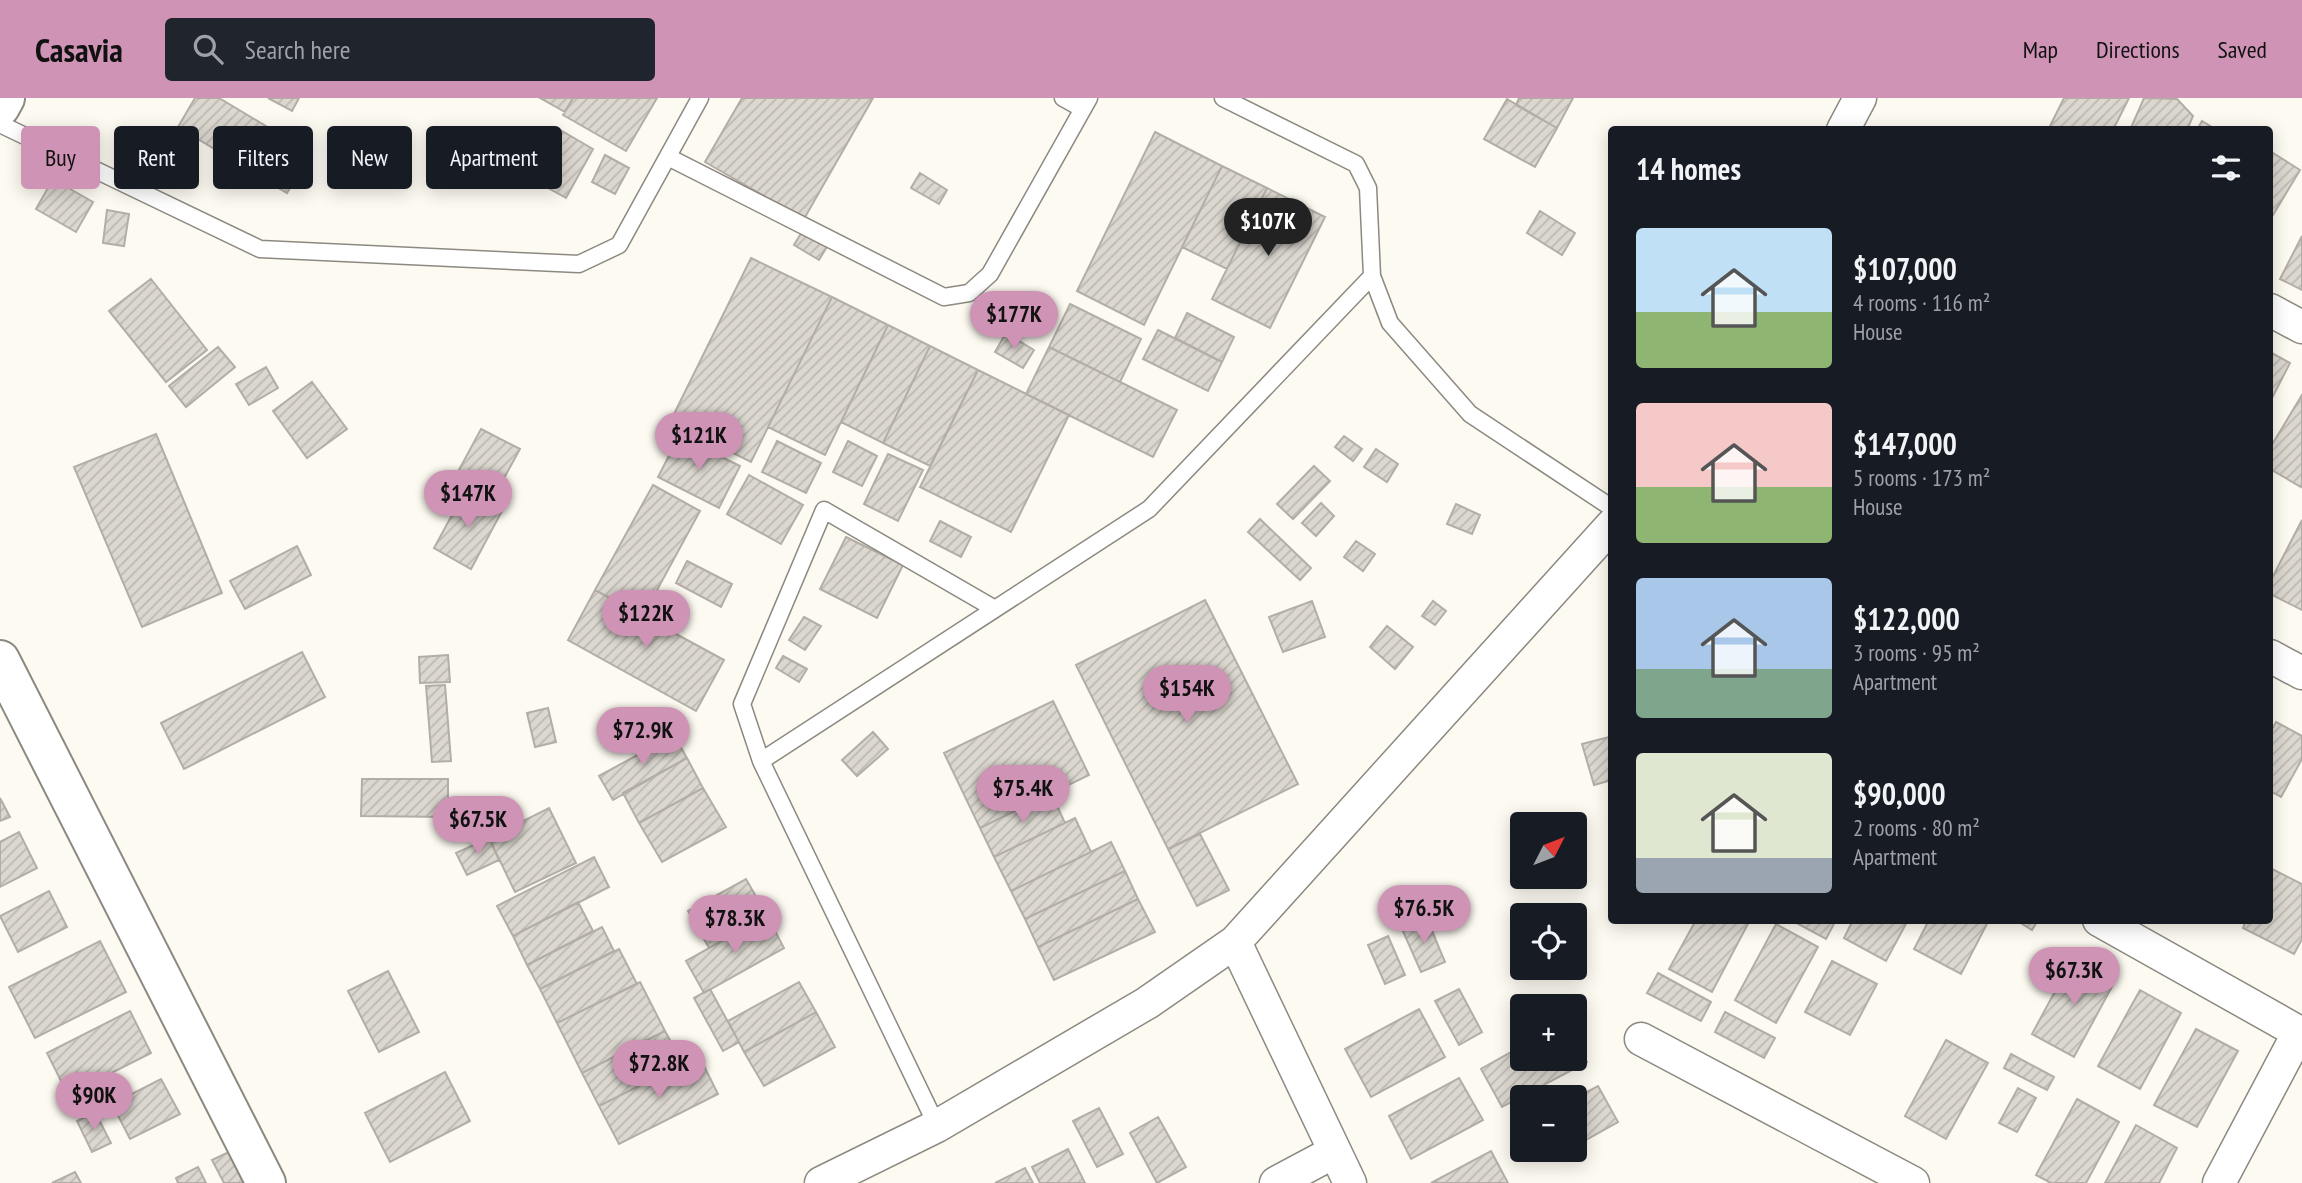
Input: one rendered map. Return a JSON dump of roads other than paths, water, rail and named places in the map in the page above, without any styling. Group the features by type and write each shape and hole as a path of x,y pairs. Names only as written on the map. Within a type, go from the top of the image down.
{"street":[{"path":"0,107 5,98"},
{"path":"1845,126 1860,98"},
{"path":"2273,312 2302,327"},
{"path":"821,1183 937,1126 1147,1003 1235,942 1608,529"},
{"path":"2273,658 2302,673"},
{"path":"0,660 266,1183"},
{"path":"2106,924 2300,1033 2219,1183"},
{"path":"1235,942 1349,1183"},
{"path":"1641,1039 1913,1183"},
{"path":"1276,1183 1334,1152"}],"lane":[{"path":"0,124 260,249 579,264 619,245 700,98"},
{"path":"668,157 944,296 970,293 990,274 1086,103 1063,98"},
{"path":"1223,98 1356,164 1368,188 1372,276 1390,323 1470,414 1608,505"},
{"path":"761,761 1149,509 1372,276"},
{"path":"937,1126 761,761 742,704 824,510 995,609"}]}
